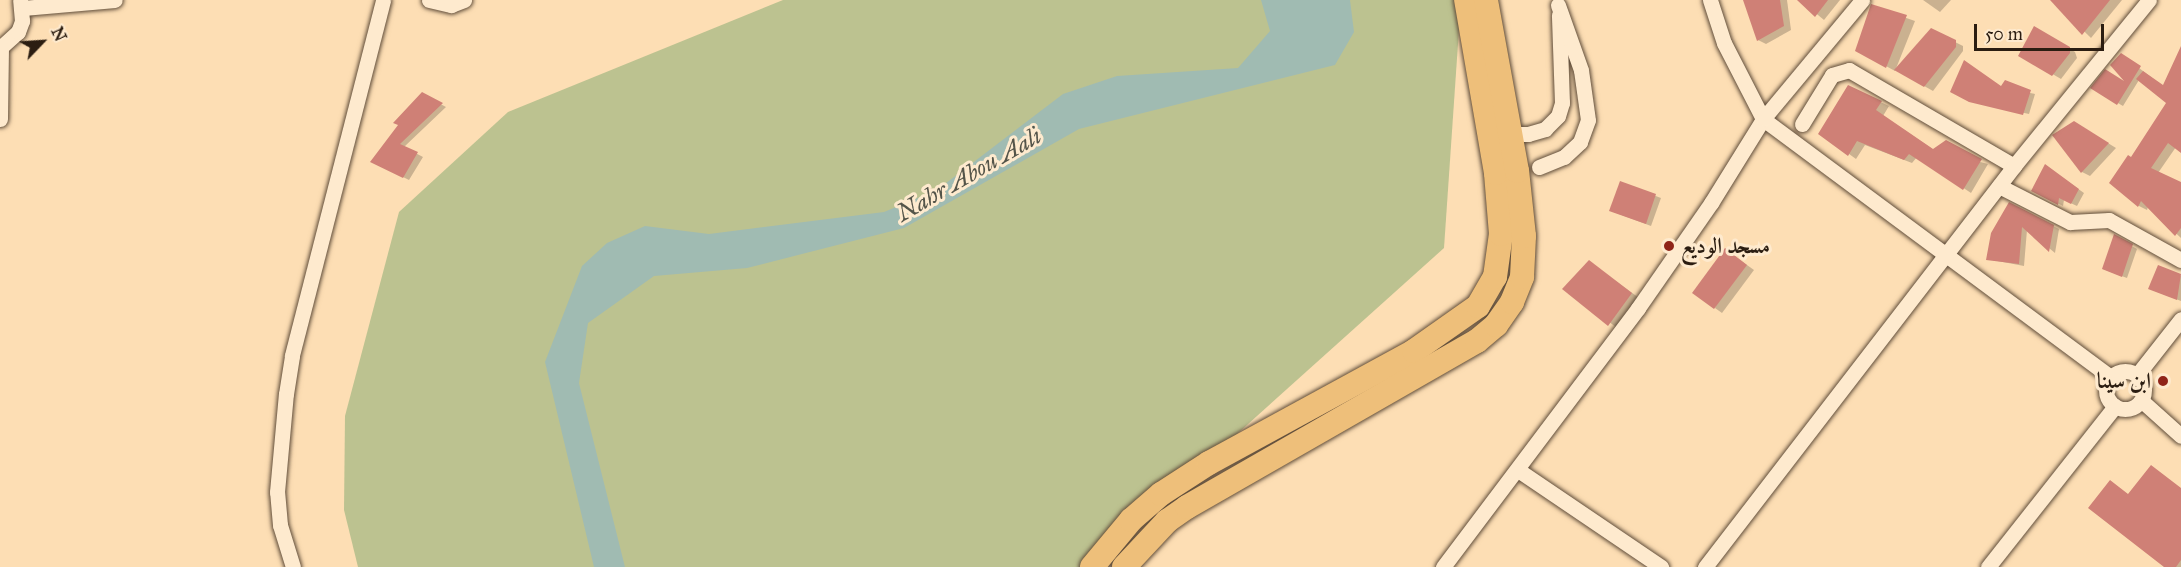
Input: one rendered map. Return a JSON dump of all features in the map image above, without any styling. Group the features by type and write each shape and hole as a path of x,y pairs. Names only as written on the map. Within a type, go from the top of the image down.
{"main road":[{"path":"1092,567 1131,520 1161,494 1209,463 1414,351 1478,306 1495,277 1500,256 1501,173 1466,0"},
{"path":"1124,567 1155,532 1186,507 1426,372 1496,325 1512,302 1522,277 1524,236 1510,134 1486,0"}],"street":[{"path":"0,119 0,48 18,32 21,4 115,0"},
{"path":"293,567 280,525 277,492 287,384 383,0"},
{"path":"429,0 451,5 464,0"},
{"path":"1710,0 1724,43 1763,119 1948,253 2111,376"},
{"path":"1443,567 1518,470 1712,203 1763,119 1862,0"},
{"path":"1705,567 2014,166 2149,0"},
{"path":"1510,134 1528,134 1545,129 1558,116 1562,103 1558,2"},
{"path":"1539,167 1564,157 1580,142 1587,120 1581,70 1558,2"},
{"path":"1802,124 1832,75 1849,70 2014,166"},
{"path":"1999,186 2070,222 2109,220 2181,260"},
{"path":"2137,375 2181,319"},
{"path":"2124,370 2137,375 2145,390 2142,401 2132,408 2115,406 2106,389 2111,376 2124,370"},
{"path":"2142,401 2181,436"},
{"path":"1988,567 2115,406"},
{"path":"1518,470 1661,567"}],"green space":[{"path":"783,0 1461,0 1444,248 1089,567 358,567 344,510 345,416 399,212 508,112"}],"water":[{"name":"Nahr Abou Aali","path":"1261,0 1350,0 1354,32 1335,65 1079,129 904,228 747,268 654,276 588,323 579,383 625,567 594,567 545,362 582,266 607,243 645,226 709,234 884,212 937,190 1063,94 1117,76 1238,68 1270,31"}],"building":[{"path":"1743,0 1780,0 1784,26 1757,41"},
{"path":"1797,0 1828,0 1815,17"},
{"path":"2050,0 2110,0 2082,35"},
{"path":"1871,4 1907,15 1886,68 1855,51"},
{"path":"2034,26 2070,47 2070,53 2052,76 2018,56"},
{"path":"1931,28 1956,40 1956,47 1924,87 1894,70"},
{"path":"2181,46 2181,153 2168,143 2151,168 2181,182 2181,228 2175,236 2141,201 2138,207 2109,183 2128,155 2131,157 2166,103 2136,79 2143,71 2163,85"},
{"path":"2121,53 2141,66 2117,105 2090,88 2105,69 2124,81 2110,65"},
{"path":"1964,60 2001,86 2005,80 2031,90 2023,115 1969,102 1950,92"},
{"path":"1848,85 1882,101 1876,110 1933,149 1946,140 1982,159 1963,190 1909,154 1904,160 1857,141 1848,156 1818,134"},
{"path":"422,92 443,103 400,144 418,152 403,178 370,162 398,125 393,123"},
{"path":"2074,121 2109,143 2081,173 2052,135"},
{"path":"2045,164 2079,189 2071,204 2059,198 2058,205 2031,191"},
{"path":"1620,181 1656,194 1646,224 1609,211"},
{"path":"2009,202 2054,225 2049,252 2022,227 2019,264 1986,260 1991,233"},
{"path":"2114,234 2133,244 2122,277 2102,269"},
{"path":"1725,248 1747,265 1714,309 1692,293"},
{"path":"1589,260 1632,293 1608,326 1562,289"},
{"path":"2158,265 2181,274 2177,300 2148,289"},
{"path":"2151,465 2181,488 2181,560 2176,567 2164,567 2088,508 2110,480 2128,494"}],"place":[{"name":"مسجد الوديع","path":"1669,246"},
{"name":"ابن سينا","path":"2163,381"}]}
